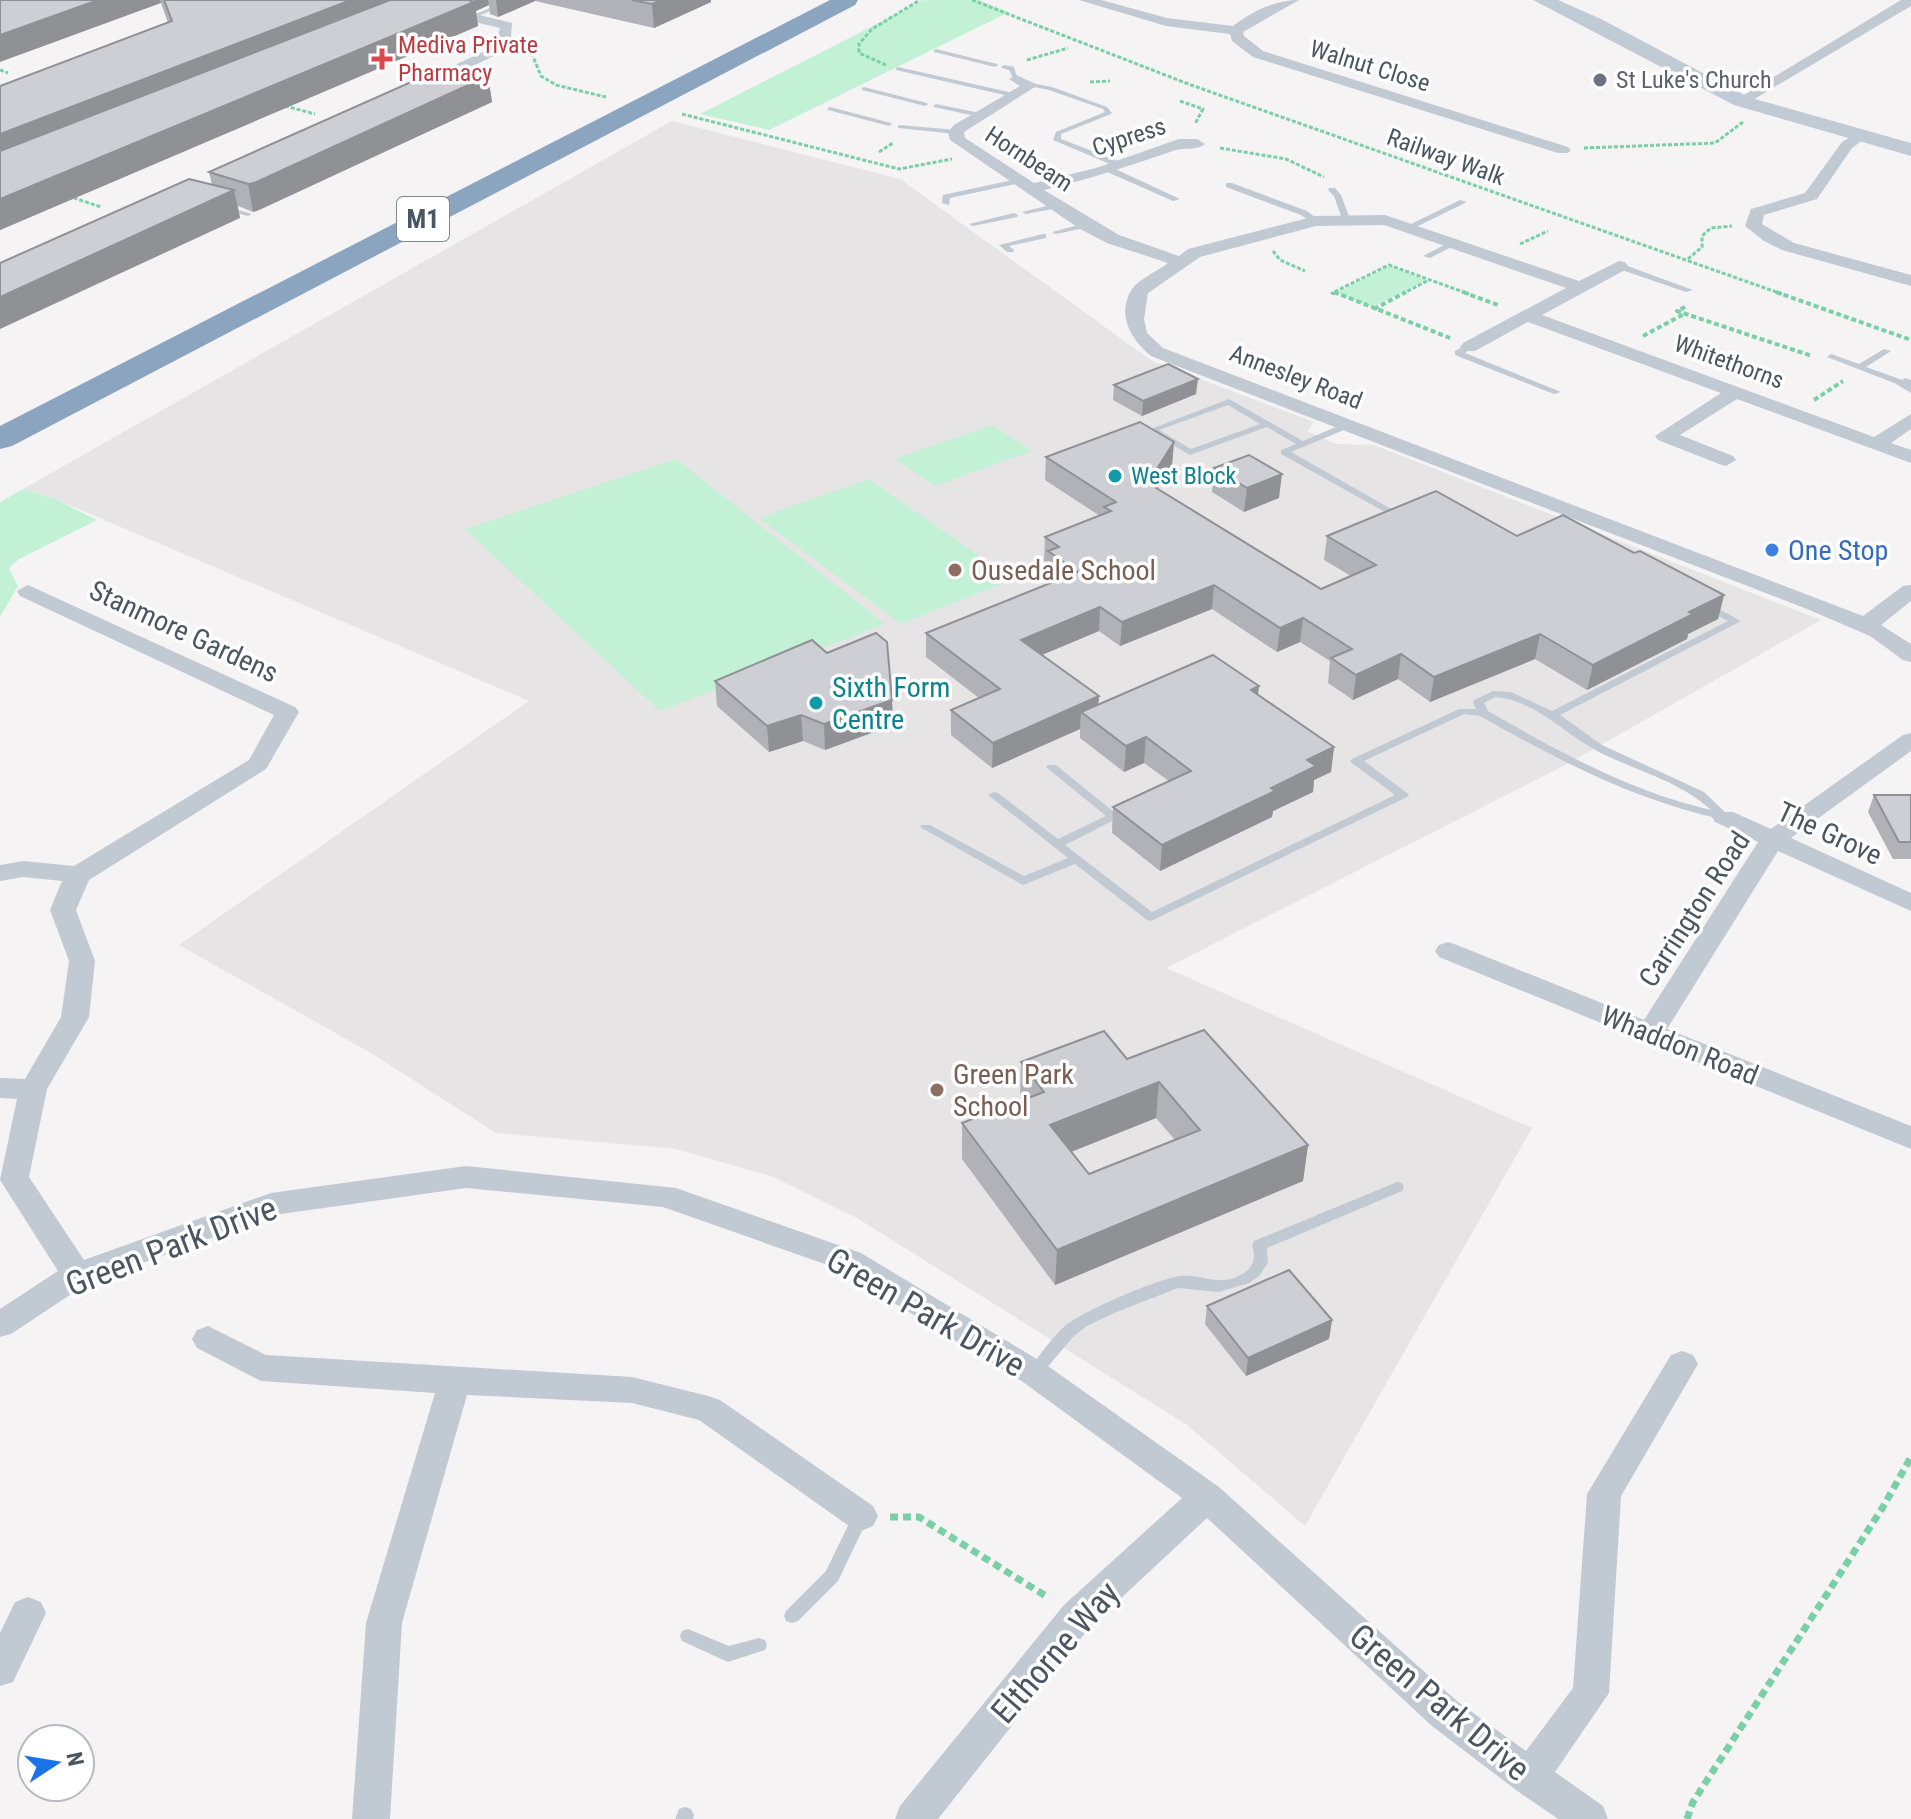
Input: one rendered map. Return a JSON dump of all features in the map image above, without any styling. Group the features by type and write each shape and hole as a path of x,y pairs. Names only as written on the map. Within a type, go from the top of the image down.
{"highway":[{"name":"M1","path":"295,256 801,0"},
{"name":"M1","path":"0,439 847,0"}],"street":[{"name":"Walnut Close","path":"1292,0 1250,20 1236,31 1243,45 1258,54 1563,150"},
{"path":"1542,0 1594,23 1741,101 1911,150"},
{"path":"1741,101 1911,0"},
{"path":"1093,1 1166,22 1236,31"},
{"path":"410,91 503,48 507,26 416,4"},
{"name":"Hornbeam","path":"1016,80 980,115 956,132 958,140 1086,225 1113,239 1178,261"},
{"path":"433,81 463,88"},
{"path":"1859,137 1847,145 1811,196 1757,212 1753,226 1784,245 1890,272 1911,281"},
{"name":"Cypress","path":"1023,185 1114,167 1179,144 1197,144"},
{"name":"Annesley Road","path":"1577,286 1385,220 1316,221 1205,249 1178,261 1140,291 1133,320 1140,340 1157,352 1866,625 1911,655"},
{"path":"1469,347 1619,266"},
{"name":"Whitethorns","path":"1528,316 1911,457"},
{"path":"1726,460 1665,436 1736,392"},
{"path":"1877,444 1911,420"},
{"name":"Stanmore Gardens","path":"28,591 287,712 258,764 78,875"},
{"path":"1866,625 1911,591"},
{"name":"Carrington Road","path":"1650,1033 1773,839 1911,740"},
{"name":"The Grove","path":"1724,817 1911,903"},
{"path":"0,873 23,869 78,875 63,910 82,961 75,1017 33,1089 14,1178 77,1275"},
{"name":"Whaddon Road","path":"1448,951 1911,1138"},
{"path":"0,1088 33,1089"},
{"name":"Green Park Drive","path":"0,1325 77,1275 271,1204 466,1177 665,1196 850,1261 1034,1373 1207,1497 1445,1714 1589,1819"},
{"path":"208,1339 261,1368 632,1390 708,1409 861,1516"},
{"path":"1529,1777 1591,1693 1604,1494 1682,1364"},
{"path":"371,1819 384,1623 455,1381"},
{"name":"Elthorne Way","path":"914,1819 1077,1616 1207,1497"},
{"path":"0,1670 28,1613"}],"lane":[{"path":"474,16 504,4"},
{"path":"936,51 995,65"},
{"path":"898,69 1016,80 1050,88 1105,108 1109,113 1058,133 1057,140 1176,199"},
{"path":"864,89 925,104"},
{"path":"936,106 980,115"},
{"path":"830,109 889,124"},
{"path":"900,127 956,132"},
{"path":"946,203 946,197 1023,185"},
{"path":"1229,185 1275,201 1316,221"},
{"path":"1332,190 1346,219"},
{"path":"1409,227 1463,202"},
{"path":"220,206 248,214"},
{"path":"1026,212 1055,206"},
{"path":"973,224 1014,215"},
{"path":"1056,232 1086,225"},
{"path":"1010,250 1003,245 1043,236"},
{"path":"1427,256 1455,243"},
{"path":"1619,266 1689,290"},
{"path":"1469,347 1458,353 1557,392"},
{"path":"1860,369 1887,351"},
{"path":"1831,357 1908,385"},
{"path":"1268,424 1190,452 1152,430 1229,402 1268,424 1303,444"},
{"path":"1348,425 1284,452 1388,510"},
{"path":"1552,715 1736,621 1699,601"},
{"path":"1483,713 1478,702 1493,694 1511,695 1552,715 1598,747 1700,794 1724,817"},
{"path":"994,795 1151,917 1403,795 1356,761 1463,711 1483,713 1571,762 1683,809 1724,817"},
{"path":"1052,767 1114,817 1057,844"},
{"path":"926,827 1023,881 1076,859"},
{"path":"1034,1373 1075,1326 1181,1281 1216,1287 1243,1281 1255,1273 1262,1263 1263,1252 1259,1245 1397,1187"},
{"path":"792,1616 832,1576 861,1516"},
{"path":"688,1636 728,1654 759,1645"}],"path":[{"path":"898,69 859,53 859,44 872,29 920,0"},
{"name":"Railway Walk","path":"972,0 1191,85 1911,340"},
{"path":"507,26 529,44 541,76 556,85"},
{"path":"1016,80 1024,71 1023,61 1068,48"},
{"path":"0,70 8,73"},
{"path":"1180,101 1203,109 1191,133 1197,144 1262,151 1286,158 1332,182 1332,190"},
{"path":"272,102 315,114"},
{"path":"1563,150 1715,143 1763,108"},
{"path":"691,116 899,169 976,154"},
{"path":"58,193 101,207"},
{"path":"1688,259 1702,247 1702,236 1711,228 1753,226"},
{"path":"1260,235 1280,260 1305,271"},
{"path":"1451,338 1332,293 1389,265 1507,308"},
{"path":"1373,309 1430,280"},
{"path":"1689,290 1699,299 1677,311 1860,369"},
{"path":"1618,349 1684,313"},
{"path":"1793,413 1860,369"},
{"path":"1687,1819 1693,1802 1883,1507 1911,1457"},
{"path":"861,1516 919,1517 1077,1616"}],"shaded area":[{"name":"Ousedale School","path":"672,121 900,179 1152,361 1314,422 1307,431 1336,444 1374,445 1821,620 1571,762 1166,968 1532,1128 1305,1526 1187,1425 857,1218 771,1176 676,1149 496,1133 371,1053 179,945 529,701 55,499 23,489"}],"green space":[{"path":"924,0 979,0 1009,12 769,130 700,114"},
{"path":"1390,266 1426,280 1373,307 1336,293"},
{"path":"992,425 1032,451 935,486 895,459"},
{"path":"676,459 885,624 660,711 465,529"},
{"path":"868,479 1013,579 901,624 759,518"},
{"path":"23,489 55,499 97,520 19,559 9,568 18,586 0,617 0,502"}],"building":[{"path":"0,0 98,0 0,35"},
{"path":"164,0 351,0 0,134 0,86 172,21"},
{"path":"390,0 474,2 0,199 0,151"},
{"path":"632,0 661,0 652,4"},
{"path":"447,66 488,76 254,183 209,172"},
{"path":"189,179 234,190 0,297 0,263"},
{"path":"1168,364 1198,379 1143,401 1114,385"},
{"path":"1140,422 1174,442 1148,483 1321,589 1376,565 1327,536 1436,491 1517,536 1563,515 1634,553 1640,551 1724,595 1593,665 1540,634 1434,677 1401,654 1356,675 1331,658 1352,649 1303,618 1280,628 1214,585 1122,622 1100,607 1021,640 1099,696 993,743 951,710 1000,689 926,633 1078,572 1048,551 1059,547 1045,537 1111,511 1104,507 1116,502 1046,457"},
{"path":"1249,455 1282,474 1247,488 1214,468"},
{"path":"876,633 887,642 892,700 824,724 801,715 767,726 715,681 812,640 827,653"},
{"path":"1213,655 1259,686 1251,690 1334,747 1307,760 1316,766 1271,788 1275,791 1162,845 1113,807 1191,771 1146,737 1126,746 1081,712"},
{"path":"1874,795 1911,795 1911,842 1899,842"},
{"path":"1204,1030 1308,1145 1057,1250 962,1123 1044,1092 1021,1062 1104,1031 1127,1059","holes":["1159,1082 1200,1130 1089,1174 1050,1125"]},
{"path":"1289,1270 1332,1320 1248,1358 1207,1306"}],"place":[{"name":"Mediva Private Pharmacy","path":"382,59"},
{"name":"St Luke's Church","path":"1600,80"},
{"name":"West Block","path":"1115,476"},
{"name":"One Stop","path":"1772,550"},
{"name":"Ousedale School","path":"955,570"},
{"name":"Sixth Form Centre","path":"816,703"},
{"name":"Green Park School","path":"937,1090"}]}
